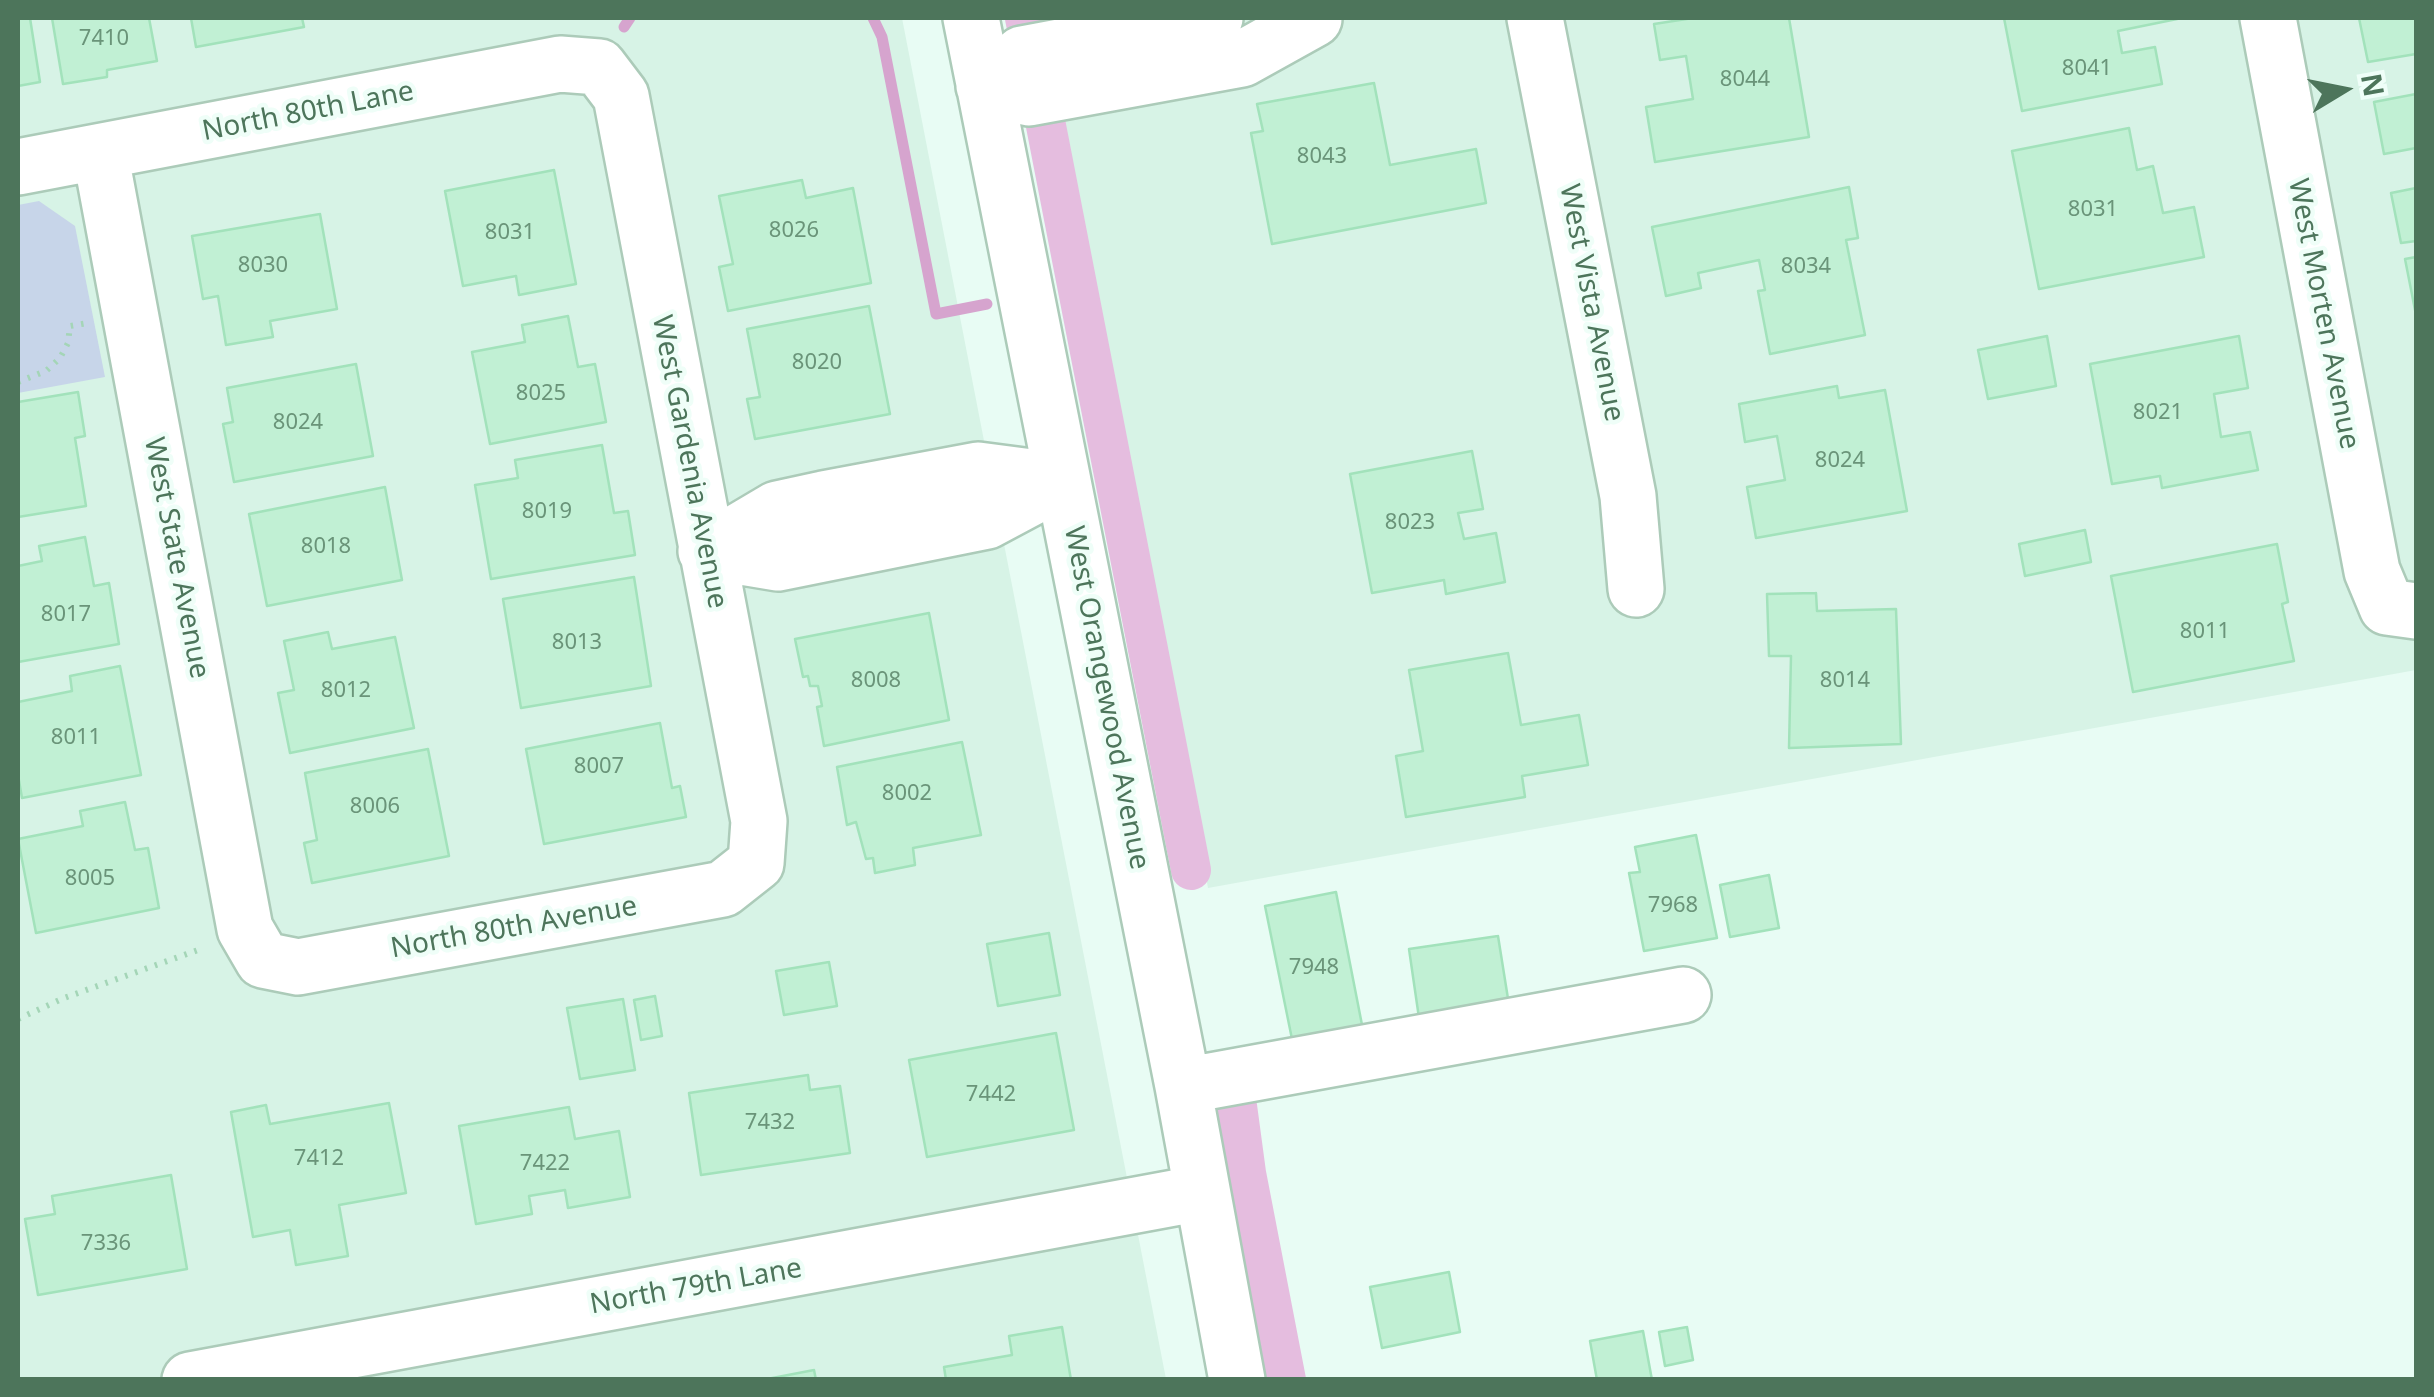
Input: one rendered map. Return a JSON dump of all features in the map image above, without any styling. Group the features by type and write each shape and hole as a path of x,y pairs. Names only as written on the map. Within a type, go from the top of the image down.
{"street":[{"name":"West Orangewood Avenue","path":"972,18 1028,76 1062,481 1238,1380"},
{"path":"1028,76 1197,36 1242,60 1308,18"},
{"name":"West Vista Avenue","path":"1535,18 1628,496 1636,589"},
{"name":"West Morten Avenue","path":"2268,18 2372,571 2402,609"},
{"name":"North 80th Lane","path":"18,167 560,64 599,67"},
{"name":"West Gardenia Avenue","path":"599,67 621,96 759,822 756,863"},
{"name":"West State Avenue","path":"100,152 245,929 263,960"},
{"path":"706,551 778,563 885,514 986,521 1062,481"},
{"name":"North 80th Avenue","path":"263,960 298,967 723,889 756,863"},
{"path":"1183,1086 1683,995"},
{"name":"North 79th Lane","path":"190,1380 1201,1193"}],"path":[{"path":"18,382 46,372 60,358 68,343 70,326 99,321"},
{"path":"18,1019 92,987 198,950"}],"shaded area":[{"path":"18,18 902,18 1166,1379 18,1379"},
{"path":"1044,18 2416,18 2416,670 1208,888"},
{"path":"39,201 75,226 105,377 18,393 18,205"}],"building":[{"path":"18,18 30,18 40,82 18,86"},
{"path":"52,18 149,18 157,61 107,70 107,77 63,84"},
{"path":"191,18 302,18 304,27 196,47"},
{"path":"1693,18 1789,18 1809,137 1655,162 1646,107 1693,99 1686,56 1660,60 1654,24"},
{"path":"2004,18 2177,19 2118,31 2122,53 2155,47 2162,84 2022,111"},
{"path":"2359,18 2416,18 2416,54 2368,62"},
{"path":"1374,83 1390,165 1476,149 1486,203 1272,244 1251,133 1263,131 1257,104"},
{"path":"2416,94 2416,148 2384,154 2374,102"},
{"path":"2129,128 2137,170 2153,166 2163,213 2194,207 2204,257 2039,289 2012,151"},
{"path":"554,170 576,284 519,295 516,276 463,286 445,191"},
{"path":"802,180 806,198 853,188 871,283 728,311 719,267 733,264 719,196"},
{"path":"1849,187 1858,238 1846,240 1865,335 1770,354 1758,291 1765,290 1759,260 1698,273 1701,288 1666,296 1652,227"},
{"path":"2416,188 2416,241 2401,243 2391,193"},
{"path":"320,214 337,309 270,321 273,337 226,345 218,296 203,299 192,236"},
{"path":"2416,257 2416,315 2405,259"},
{"path":"869,306 890,414 755,439 747,399 760,397 747,329"},
{"path":"568,316 578,367 595,364 606,422 490,444 472,352 525,342 522,325"},
{"path":"2047,336 2056,386 1988,399 1978,350"},
{"path":"2239,336 2248,388 2214,394 2221,437 2250,432 2258,470 2162,488 2160,476 2112,484 2090,364"},
{"path":"356,364 373,456 234,482 223,424 233,422 227,388"},
{"path":"1837,386 1839,398 1885,390 1907,511 1756,538 1747,487 1785,480 1777,436 1745,442 1739,404"},
{"path":"78,392 85,436 75,438 86,506 18,517 18,402"},
{"path":"602,445 614,513 628,511 635,555 491,579 475,485 518,478 515,460"},
{"path":"1472,451 1483,509 1458,513 1464,539 1496,533 1505,582 1446,594 1444,580 1372,593 1350,474"},
{"path":"385,487 402,580 267,606 249,514"},
{"path":"2085,530 2091,562 2025,576 2019,544"},
{"path":"85,537 94,586 109,583 119,644 18,662 18,566 42,561 39,546"},
{"path":"2277,544 2288,602 2282,604 2294,661 2133,692 2111,576"},
{"path":"634,577 651,686 521,708 503,599"},
{"path":"1816,593 1817,611 1896,609 1901,744 1789,748 1791,656 1769,656 1767,594"},
{"path":"929,613 949,720 824,746 817,707 822,706 818,686 810,686 808,676 803,677 795,639"},
{"path":"328,632 332,649 395,637 414,728 290,753 278,693 294,690 284,641"},
{"path":"1508,653 1521,725 1579,715 1588,765 1522,776 1525,797 1406,817 1396,756 1423,751 1409,670"},
{"path":"120,666 141,775 22,798 18,775 18,702 72,691 70,676"},
{"path":"660,723 672,788 680,786 686,817 544,844 526,749"},
{"path":"962,742 981,835 913,848 915,865 875,873 873,858 866,859 856,822 847,825 837,767"},
{"path":"428,749 449,856 312,883 304,843 317,840 305,773"},
{"path":"125,802 135,850 148,848 159,908 36,933 18,839 83,826 80,811"},
{"path":"1696,835 1717,938 1644,951 1629,873 1640,872 1635,847"},
{"path":"1769,875 1779,928 1730,937 1720,885"},
{"path":"1336,892 1363,1030 1293,1044 1265,906"},
{"path":"1049,933 1060,995 998,1006 987,944"},
{"path":"1498,936 1509,1005 1419,1018 1409,949"},
{"path":"829,962 837,1006 784,1015 776,971"},
{"path":"655,996 662,1036 641,1040 634,1000"},
{"path":"623,999 635,1070 580,1079 567,1008"},
{"path":"1056,1033 1074,1130 927,1157 909,1060"},
{"path":"808,1075 810,1090 840,1086 850,1153 701,1175 689,1093"},
{"path":"389,1103 406,1193 339,1205 348,1256 296,1265 290,1230 253,1237 231,1112 266,1105 270,1124"},
{"path":"569,1107 575,1139 619,1131 630,1197 568,1208 565,1190 529,1196 532,1214 476,1224 459,1126"},
{"path":"171,1175 187,1269 38,1295 25,1219 55,1214 52,1196"},
{"path":"1449,1272 1460,1332 1382,1348 1370,1287"},
{"path":"1062,1327 1071,1380 946,1380 944,1367 1012,1355 1009,1336"},
{"path":"1687,1327 1693,1360 1665,1366 1659,1332"},
{"path":"1643,1331 1652,1380 1597,1380 1590,1341"},
{"path":"814,1370 816,1380 762,1380"}],"waterway":[{"path":"624,27 630,18"},
{"path":"873,18 882,37 936,314 987,304"},
{"path":"1025,18 1191,870"},
{"path":"1237,1106 1286,1380"}]}
